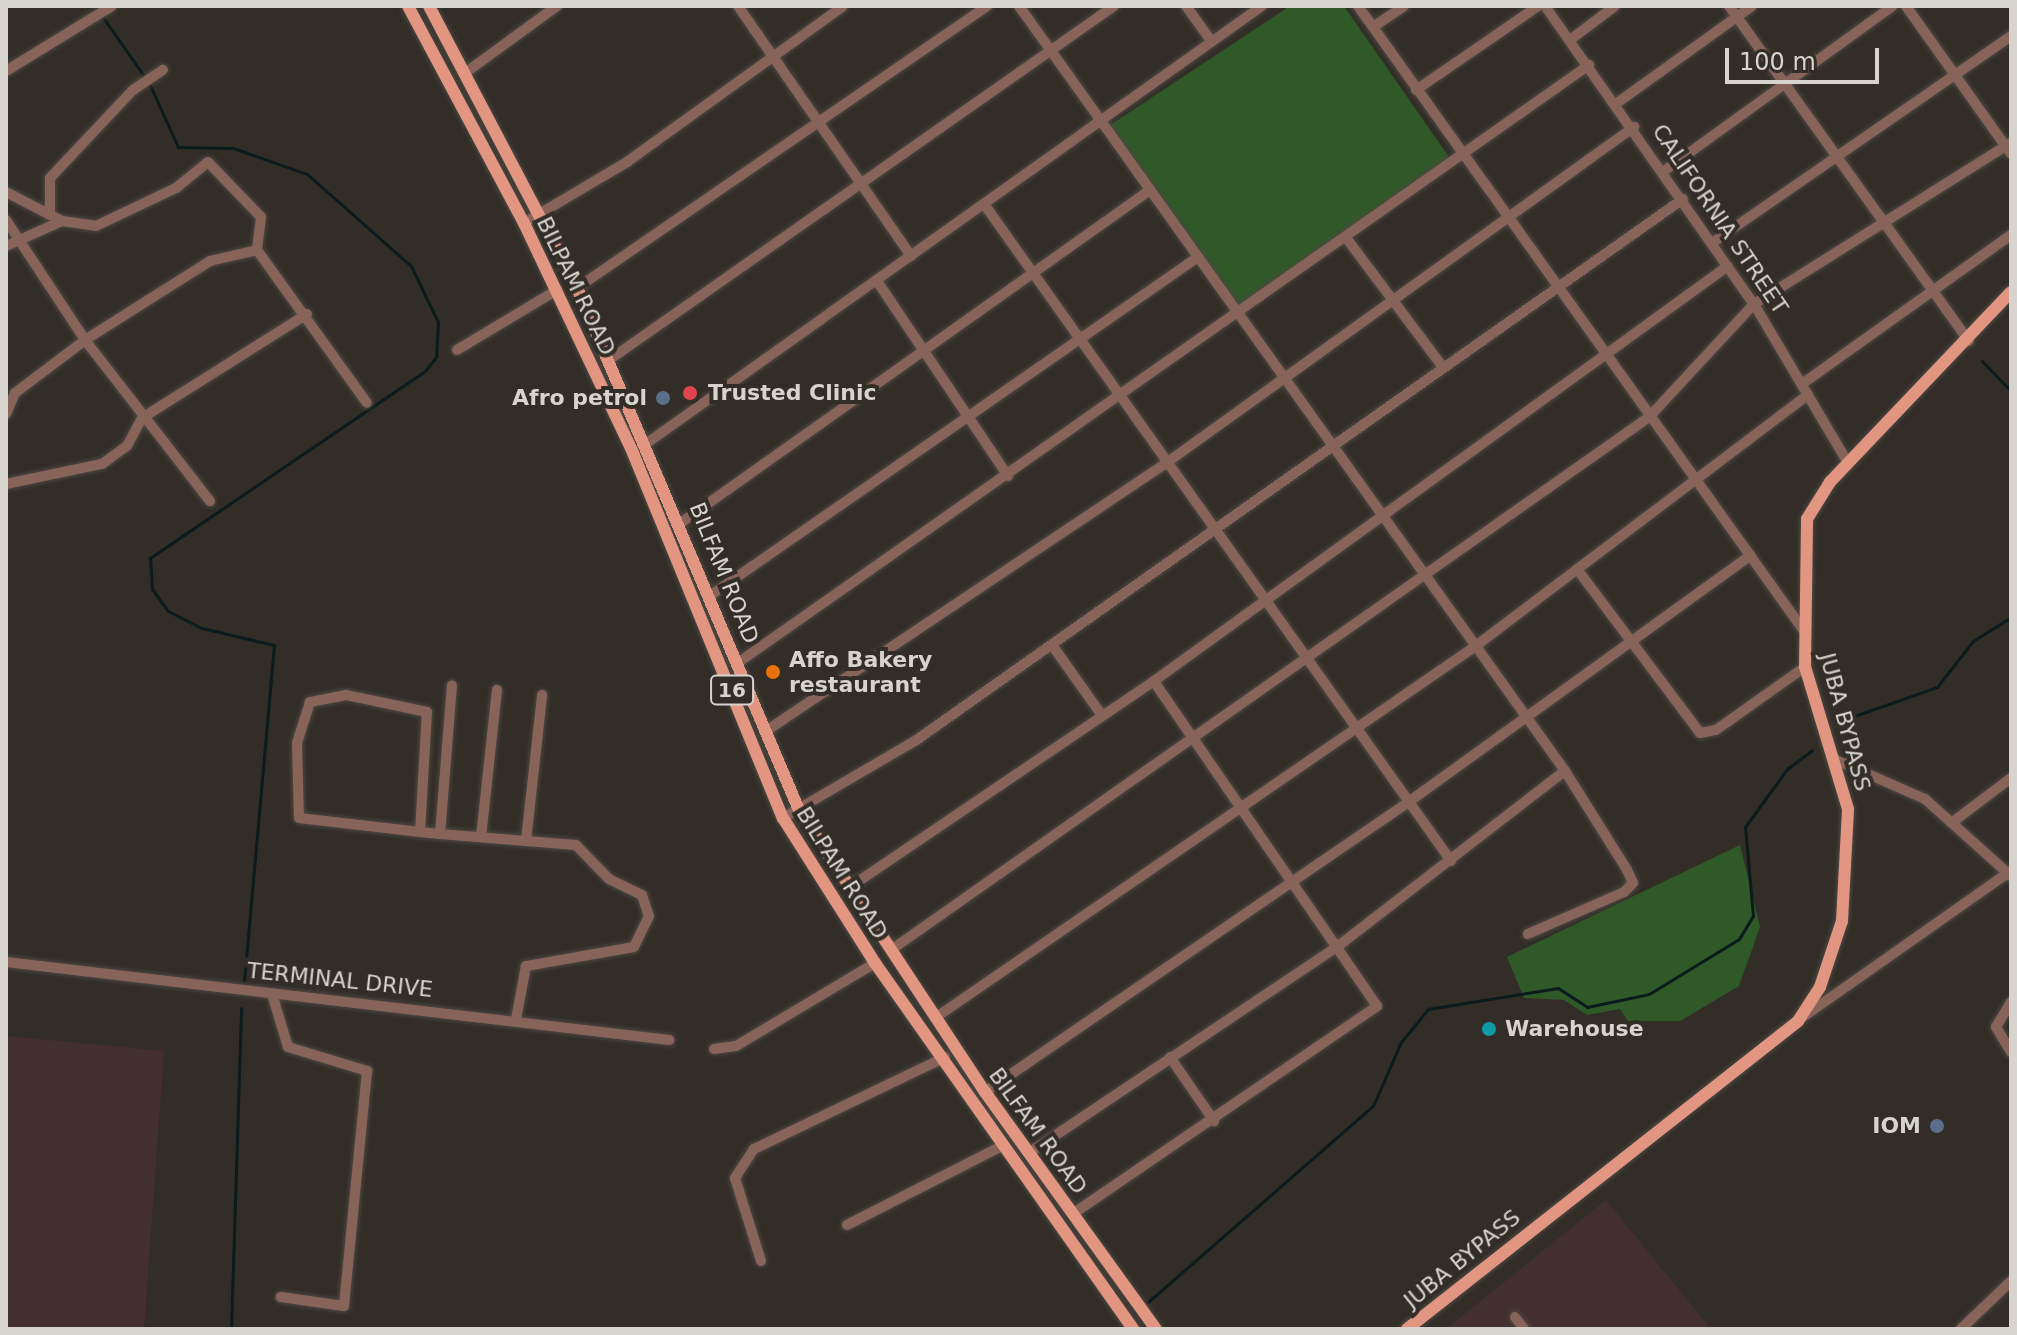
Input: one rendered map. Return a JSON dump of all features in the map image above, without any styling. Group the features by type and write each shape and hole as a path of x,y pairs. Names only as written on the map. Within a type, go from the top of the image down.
{"main road":[{"name":"BILPAM ROAD","path":"408,6 524,223 657,506 783,818 875,963 945,1057 1133,1329"},
{"name":"BILFAM ROAD","path":"429,6 577,288 682,522 799,810 847,889 985,1092 1156,1329"},
{"name":"JUBA BYPASS","path":"1407,1329 1798,1021 1835,954 1842,921 1848,809 1836,760 1805,667 1807,519 1848,463 1969,341 2011,292"}],"street":[{"path":"6,71 94,11 112,6"},
{"path":"465,73 557,6"},
{"path":"738,6 771,58 911,256"},
{"path":"524,223 540,216 843,6"},
{"path":"577,288 987,6"},
{"path":"1019,6 1380,515 1420,578 1565,771 1633,883 1528,934"},
{"path":"609,360 1114,6"},
{"path":"1186,6 1212,42"},
{"path":"647,443 1262,6"},
{"path":"1358,6 1606,353 1693,481 1751,555 1804,631"},
{"path":"1373,27 1404,6"},
{"path":"1416,90 1538,6"},
{"name":"CALIFORNIA STREET","path":"1545,6 1634,127 1754,304 1848,463"},
{"path":"1570,40 1615,6"},
{"path":"1729,6 1784,84 1890,221 1969,341"},
{"path":"1617,103 1752,6"},
{"path":"1664,171 1893,6"},
{"path":"891,950 1310,660 1420,578 1649,417 1754,304 2009,148 1953,75 1906,6"},
{"path":"1712,243 2011,36"},
{"path":"739,662 1239,315 1589,65"},
{"path":"50,215 50,178 133,90 163,70"},
{"path":"766,731 1169,461 1280,375 1634,127"},
{"path":"6,246 62,221 109,222 208,162 261,217 257,250 307,314 367,403"},
{"path":"682,522 1150,190"},
{"path":"6,192 62,221"},
{"path":"783,818 915,741 1556,284 1683,199"},
{"path":"984,204 1124,395 1264,599 1451,861"},
{"path":"6,220 85,340 142,418 210,501"},
{"path":"935,1018 1243,809 1355,725 1473,648 1693,481 1805,390 2011,235"},
{"path":"1347,239 1442,366"},
{"path":"6,414 8,402 31,378 85,340 210,261 257,250"},
{"path":"711,595 964,414 1083,338 1198,257"},
{"path":"847,889 1101,714 1154,681 1728,266"},
{"path":"877,281 1008,476"},
{"path":"457,350 557,290"},
{"path":"6,484 102,464 127,446 142,418 307,314"},
{"path":"985,1092 1410,801 1522,717 1751,555"},
{"path":"1577,569 1704,733 1805,667"},
{"path":"1052,645 1101,714"},
{"path":"1074,1213 1214,1121 1377,1006 1198,738 1154,681"},
{"path":"440,834 452,685"},
{"path":"481,837 497,690"},
{"path":"420,832 427,712 346,695 310,702 297,743 295,814 420,832 526,841 587,850 609,879 642,895 649,916 639,943 626,950 526,966 516,1019"},
{"path":"526,841 542,695"},
{"path":"1798,1021 2010,874 1954,821 1894,780 1836,760"},
{"path":"1029,1153 1337,947 1565,771"},
{"path":"1954,821 2011,778"},
{"name":"TERMINAL DRIVE","path":"6,962 516,1019 669,1040"},
{"path":"714,1049 736,1046 875,963"},
{"path":"272,994 288,1047 367,1071 344,1306 281,1297"},
{"path":"2011,1002 1996,1027 2011,1052"},
{"path":"761,1261 735,1178 754,1149 945,1057"},
{"path":"1170,1057 1214,1121"},
{"path":"847,1225 1004,1145"},
{"path":"1961,1329 2011,1281"},
{"path":"1515,1317 1524,1329"}],"shaded area":[{"path":"6,1036 164,1051 144,1329 6,1329"},
{"path":"1606,1200 1711,1329 1446,1329"}],"green space":[{"path":"1290,6 1344,6 1451,160 1235,309 1107,127"},
{"path":"1740,845 1760,927 1739,986 1680,1021 1628,1021 1620,1009 1587,1015 1564,1000 1524,998 1507,957"}],"waterway":[{"path":"102,16 149,83 178,147 233,148 307,174 411,266 438,322 436,357 425,371 150,558 152,589 168,611 202,628 274,645 244,981"},
{"path":"1982,361 2011,391"},
{"path":"1840,721 1937,687 1973,641 2011,617"},
{"path":"1148,1302 1373,1106 1401,1042 1428,1009 1558,988 1587,1007 1649,994 1739,939 1753,916 1745,827 1787,769 1812,750"},
{"path":"231,1329 241,1008"}],"place":[{"name":"Trusted Clinic","path":"690,393"},
{"name":"Afro petrol","path":"663,398"},
{"name":"Affo Bakery restaurant","path":"773,672"},
{"name":"Warehouse","path":"1489,1029"},
{"name":"IOM","path":"1937,1126"}]}
